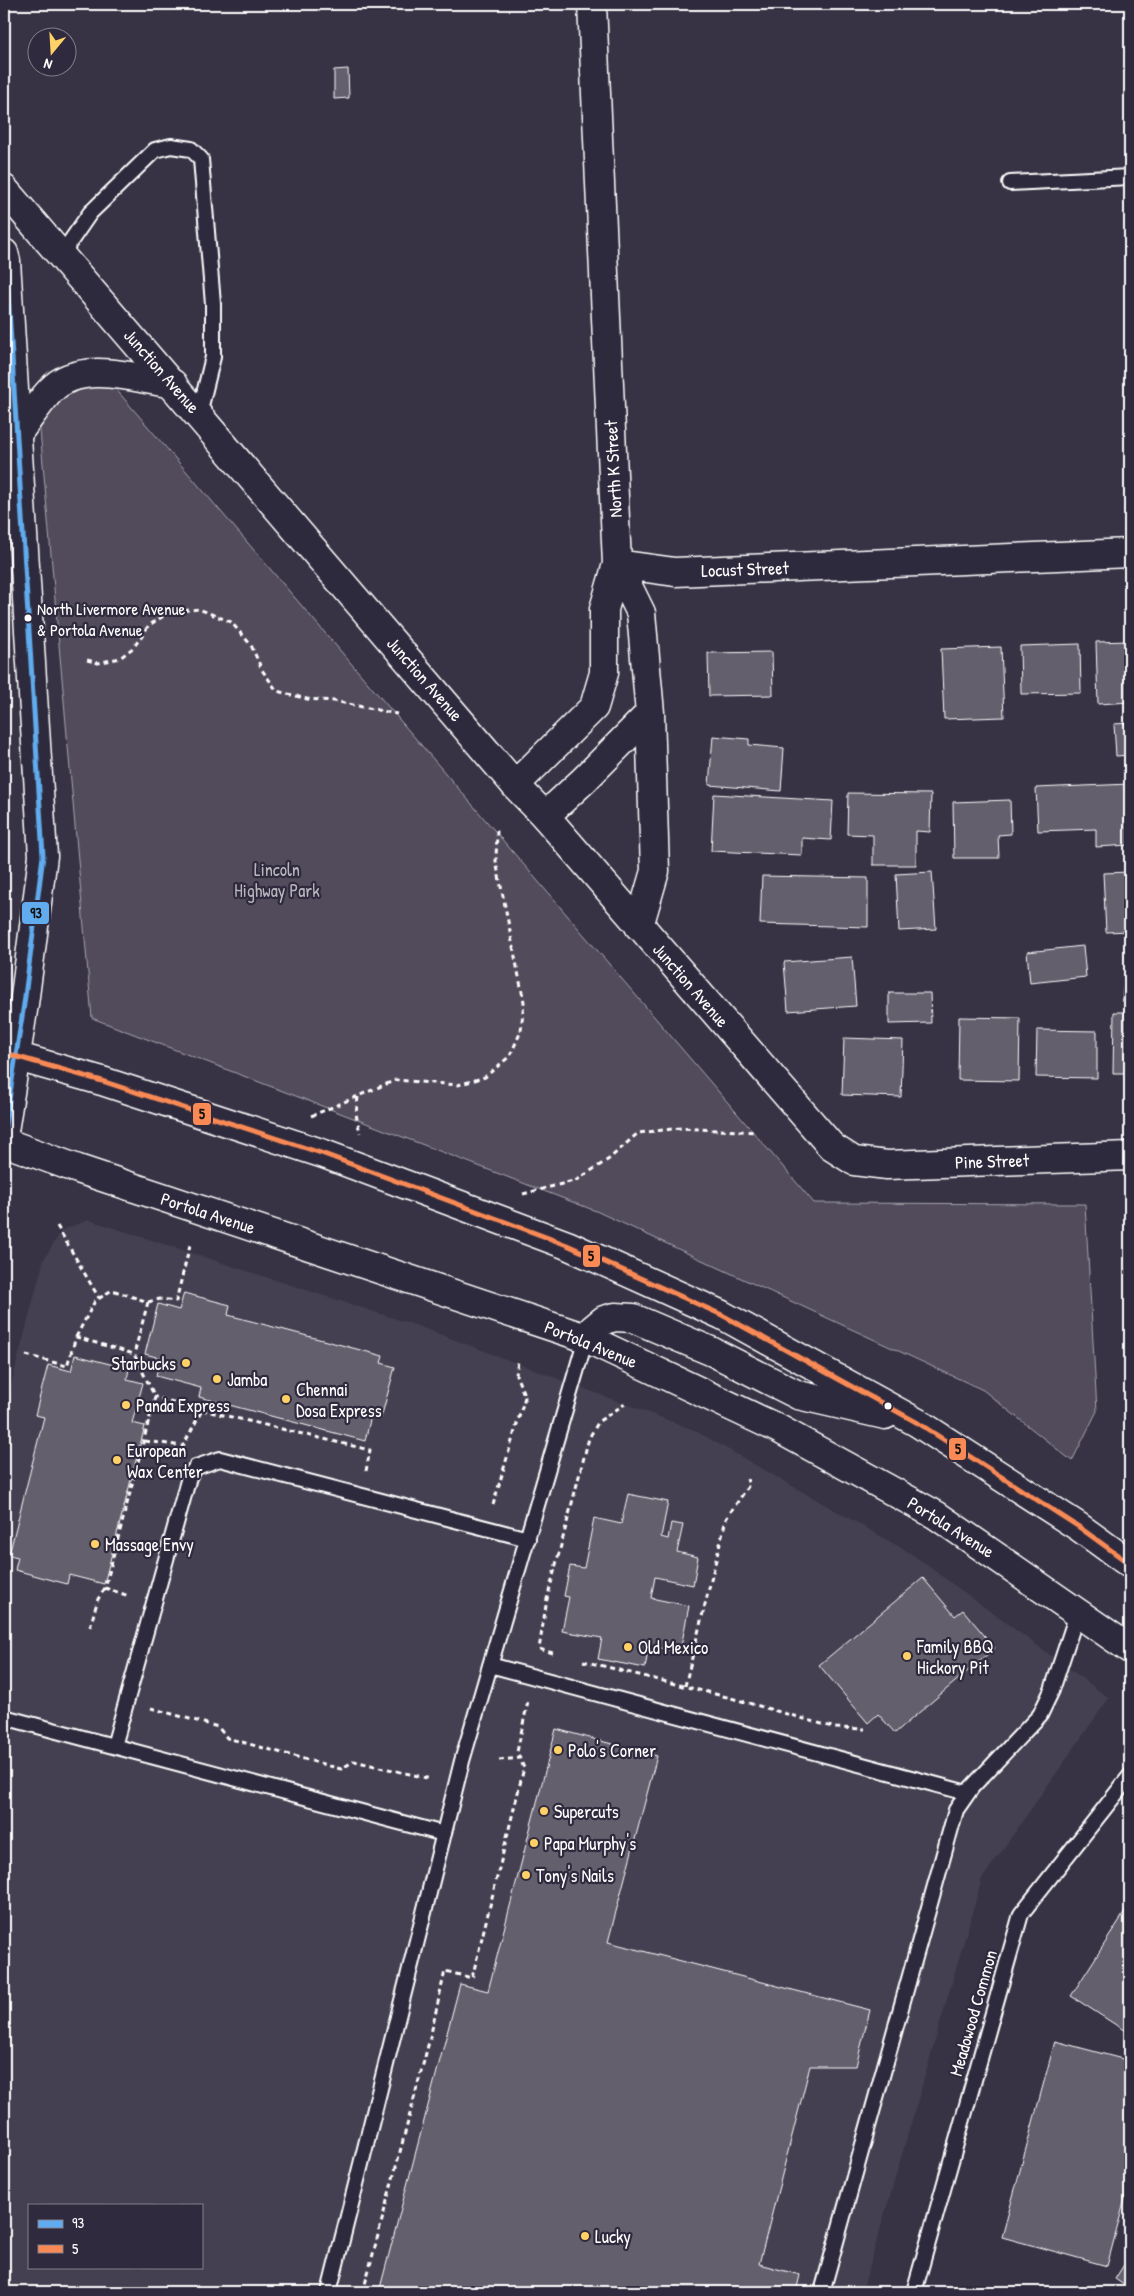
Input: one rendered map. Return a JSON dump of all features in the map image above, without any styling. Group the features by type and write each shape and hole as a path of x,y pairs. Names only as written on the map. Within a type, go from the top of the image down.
{"main road":[{"name":"North K Street","path":"592,4 617,564 641,613 650,713 655,871 640,926"},
{"name":"Junction Avenue","path":"4,189 199,414 515,785 545,816 832,1147 854,1161"},
{"path":"4,253 44,856 10,1055 4,1130"},
{"path":"17,434 51,389 72,376 96,372 173,384"},
{"name":"Locust Street","path":"617,564 675,572 1130,553"},
{"path":"515,785 594,707 604,673 604,609 617,564"},
{"path":"545,816 584,780 650,713"},
{"path":"10,1055 102,1081 324,1154 567,1245 722,1315 918,1423 1079,1527 1130,1564"},
{"name":"Portola Avenue","path":"4,1142 78,1170 586,1338 777,1428 936,1515 1078,1611 1130,1649"},
{"name":"Pine Street","path":"854,1161 887,1165 1130,1156"},
{"path":"586,1338 604,1320 615,1317 633,1318 713,1352 798,1396 918,1423"}],"lane":[{"path":"61,255 90,213 155,150 171,146 191,149 200,159 213,304 213,357 199,414"},
{"path":"1010,183 1130,177"},
{"path":"329,2292 462,1761 586,1338"},
{"path":"114,1746 189,1477 196,1467 220,1459 528,1539"},
{"path":"822,2292 956,1810 967,1793 1040,1715 1052,1690 1078,1611"},
{"path":"490,1665 967,1793"},
{"path":"4,1717 444,1834"},
{"name":"Meadowood Common","path":"914,2292 1021,1914 1130,1776"}],"path":[{"path":"87,660 98,663 120,658 134,647 149,625 170,612 199,609 232,622 250,645 262,670 277,691 307,699 334,701 397,714"},
{"path":"304,1118 396,1080 458,1085 485,1077 510,1056 521,1031 524,1002 496,861 497,830"},
{"path":"358,1097 356,1114 361,1138"},
{"path":"520,1194 576,1180 609,1159 638,1133 680,1128 756,1132"},
{"path":"57,1226 99,1298"},
{"path":"26,1355 67,1366 76,1337 95,1301 112,1290 148,1302 160,1299 176,1301 190,1245"},
{"path":"90,1627 98,1599 106,1588 155,1397 134,1354 148,1302"},
{"path":"76,1337 134,1354"},
{"path":"485,1506 495,1504 525,1396 516,1375 518,1362"},
{"path":"155,1397 370,1450 364,1477"},
{"path":"561,1656 539,1649 552,1581 589,1438 599,1421 625,1404"},
{"path":"145,1441 183,1446 202,1410"},
{"path":"685,1686 726,1519 749,1485 747,1479"},
{"path":"106,1588 129,1595 127,1604"},
{"path":"580,1661 685,1686 836,1728 865,1729"},
{"path":"363,2292 430,2038 445,1971 472,1978 524,1768 518,1752 528,1700"},
{"path":"151,1708 218,1727 227,1738 341,1769 354,1760 434,1779"},
{"path":"499,1760 520,1758"}],"shaded area":[{"path":"89,1220 418,1326 694,1430 910,1553 1109,1698 982,1879 862,2292 4,2292 4,1412 44,1259 62,1230"}],"green space":[{"name":"Lincoln Highway Park","path":"90,359 814,1203 1085,1204 1097,1411 1072,1461 983,1390 596,1211 92,1018 37,396"}],"building":[{"path":"348,69 349,98 334,99 334,70"},
{"path":"1130,641 1130,702 1098,704 1096,642"},
{"path":"1080,644 1081,693 1021,694 1020,646"},
{"path":"1001,647 1004,717 944,719 941,649"},
{"path":"772,652 773,695 709,696 708,653"},
{"path":"1130,723 1130,755 1116,756 1114,724"},
{"path":"713,736 749,739 749,745 784,748 781,791 709,785"},
{"path":"1130,784 1130,845 1096,847 1096,829 1038,831 1036,788"},
{"path":"848,793 931,794 930,832 916,831 916,865 873,865 873,835 847,834"},
{"path":"714,794 833,801 831,840 802,838 802,855 711,851"},
{"path":"1010,800 1011,834 998,835 999,858 954,858 953,802"},
{"path":"932,872 936,929 899,931 896,874"},
{"path":"1130,872 1130,931 1106,932 1103,873"},
{"path":"762,876 868,878 868,927 760,924"},
{"path":"1083,946 1086,977 1030,983 1027,952"},
{"path":"852,957 856,1006 788,1011 784,962"},
{"path":"1125,968 1130,968 1130,1001 1122,1001"},
{"path":"889,993 930,993 931,1023 889,1024"},
{"path":"1114,1012 1130,1012 1130,1073 1113,1073"},
{"path":"959,1017 1020,1018 1019,1081 958,1080"},
{"path":"1037,1030 1097,1031 1097,1078 1036,1077"},
{"path":"844,1038 903,1040 901,1097 842,1095"},
{"path":"1128,1241 1130,1241 1130,1437 1128,1438"},
{"path":"184,1293 230,1305 228,1315 383,1356 381,1363 395,1367 381,1418 371,1416 365,1441 199,1397 201,1388 156,1376 160,1358 145,1354 158,1304 179,1310"},
{"path":"75,1355 129,1369 127,1379 143,1383 132,1423 145,1426 104,1584 69,1575 67,1584 15,1570 18,1557 9,1555 44,1417 35,1415 48,1365 71,1371"},
{"path":"628,1494 668,1502 661,1537 668,1539 671,1523 683,1525 677,1552 698,1557 693,1585 655,1577 651,1598 689,1606 680,1652 649,1646 645,1668 598,1659 602,1638 562,1631 569,1597 564,1596 570,1566 584,1568 594,1518 621,1524"},
{"name":"Family BBQ Hickory Pit","path":"923,1578 955,1616 963,1610 995,1648 895,1733 878,1714 868,1723 819,1665"},
{"path":"556,1729 657,1756 608,1942 870,2010 856,2066 810,2066 759,2264 800,2275 796,2292 379,2292 460,1984 488,1991"},
{"path":"1130,1904 1130,2034 1071,1996"},
{"path":"1055,2041 1130,2061 1130,2180 1107,2266 1002,2237"},
{"path":"1130,2255 1130,2289 1115,2279"}],"transit line":[{"name":"93","path":"4,253 43,856 24,1004 4,1131"},
{"name":"5","path":"4,1053 102,1081 324,1154 567,1245 722,1315 918,1423 1079,1527 1130,1564"}],"place":[{"name":"North Livermore Avenue & Portola Avenue","path":"28,618"},
{"name":"Starbucks","path":"186,1363"},
{"name":"Jamba","path":"217,1379"},
{"name":"Chennai Dosa Express","path":"286,1399"},
{"name":"Panda Express","path":"126,1405"},
{"name":"European Wax Center","path":"117,1460"},
{"name":"Massage Envy","path":"95,1544"},
{"name":"Old Mexico","path":"628,1647"},
{"name":"Family BBQ Hickory Pit","path":"907,1656"},
{"name":"Polo's Corner","path":"558,1750"},
{"name":"Supercuts","path":"544,1811"},
{"name":"Papa Murphy's","path":"534,1843"},
{"name":"Tony's Nails","path":"526,1875"},
{"name":"Lucky","path":"585,2236"}]}
